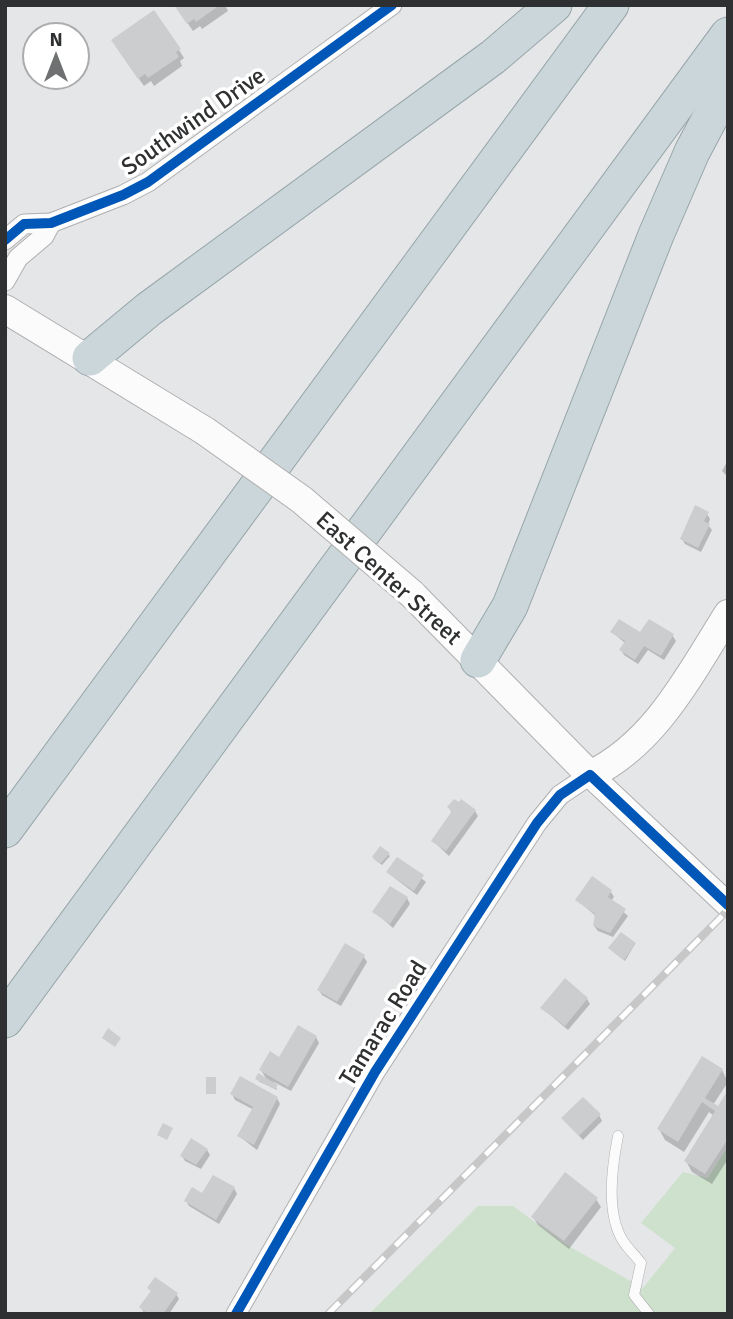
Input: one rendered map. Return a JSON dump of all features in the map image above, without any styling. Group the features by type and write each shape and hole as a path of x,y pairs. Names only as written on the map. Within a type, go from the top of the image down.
{"highway":[{"path":"90,358 149,309 493,57 554,5"},
{"path":"5,830 611,5"},
{"path":"5,1020 728,35"},
{"path":"478,660 510,606 656,235 702,130 728,84"}],"main road":[{"name":"East Center Street","path":"5,309 90,358 205,431 312,508 412,594 590,775"},
{"path":"590,775 625,755 649,731 728,614"}],"street":[{"name":"Southwind Drive","path":"5,240 24,224 36,221 51,223 123,195 148,182 392,5"},
{"name":"Southwind Drive","path":"5,281 18,258 44,236 51,223"},
{"name":"East Center Street","path":"590,775 728,905"},
{"name":"Tamarac Road","path":"236,1314 375,1072 537,822 560,795 590,775"}],"lane":[{"path":"618,1136 614,1158 614,1206 622,1239 641,1263 634,1295 649,1314"}],"green space":[{"path":"728,1146 728,1314 369,1314 478,1206 513,1206 565,1244 643,1288 675,1248 641,1223 683,1172 708,1178"}],"building":[{"path":"174,5 220,5 196,22 194,19 187,24"},
{"path":"154,10 181,49 176,52 179,57 148,78 145,74 138,79 111,40"},
{"path":"695,505 709,512 704,521 710,524 698,548 680,539"},
{"path":"619,619 640,632 649,619 674,634 661,656 644,646 635,660 619,650 625,641 610,632"},
{"path":"454,799 459,802 461,799 476,810 446,851 431,841 452,811 447,807"},
{"path":"380,846 390,853 380,864 372,857"},
{"path":"397,857 424,875 414,891 386,872"},
{"path":"592,876 612,890 608,897 626,909 610,933 593,926 595,914 575,900"},
{"path":"390,886 408,897 390,924 372,912"},
{"path":"621,932 636,943 624,960 608,948"},
{"path":"345,943 365,955 337,1002 317,990"},
{"path":"565,978 588,998 565,1026 540,1008"},
{"path":"298,1025 317,1036 288,1087 259,1070 270,1051 279,1057"},
{"path":"108,1028 121,1038 115,1047 102,1038"},
{"path":"702,1056 723,1069 705,1098 718,1106 728,1090 728,1139 705,1174 684,1161 715,1111 702,1102 678,1142 657,1129"},
{"path":"258,1073 278,1085 275,1089 255,1079"},
{"path":"240,1076 278,1097 254,1145 237,1136 253,1107 230,1094"},
{"path":"206,1077 216,1077 216,1094 206,1094"},
{"path":"583,1097 601,1114 579,1136 561,1118"},
{"path":"163,1123 173,1128 167,1140 157,1135"},
{"path":"191,1138 208,1149 196,1165 180,1156"},
{"path":"565,1172 598,1198 564,1241 531,1217"},
{"path":"213,1175 235,1187 216,1220 184,1201 192,1187 202,1193"},
{"path":"155,1277 178,1293 163,1314 148,1314 139,1307 151,1291 147,1288"}],"railway":[{"path":"328,1314 728,910"}],"cycle path":[{"path":"5,240 24,224 51,223 123,195 148,182 392,5"},
{"path":"236,1314 375,1072 537,823 560,795 590,775 728,905"}]}
